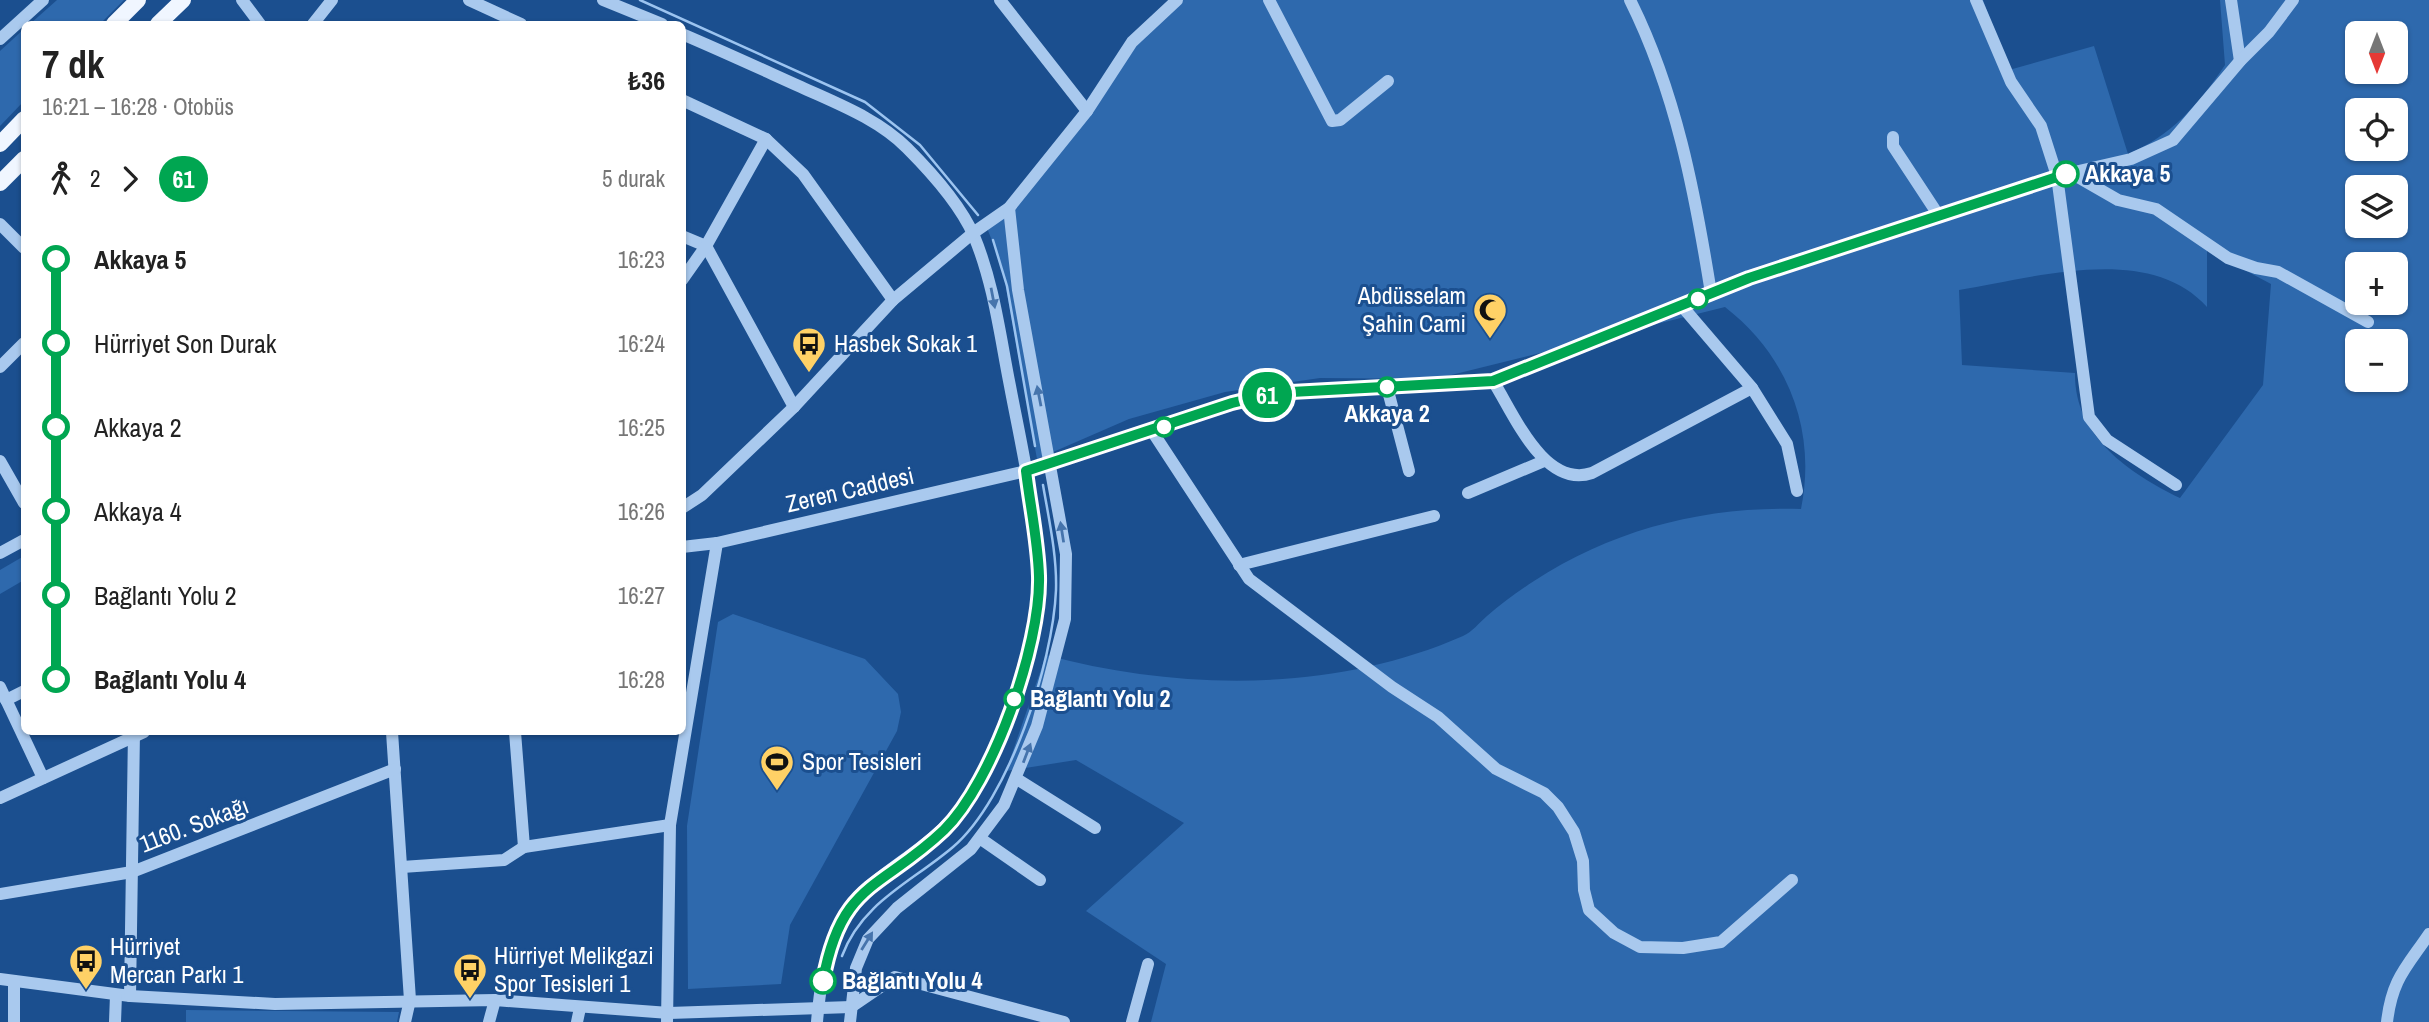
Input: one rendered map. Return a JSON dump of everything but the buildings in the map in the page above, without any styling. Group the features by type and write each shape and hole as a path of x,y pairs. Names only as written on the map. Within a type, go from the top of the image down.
{"main road":[{"path":"117,21 138,0"},
{"path":"161,21 183,0"},
{"path":"0,144 21,122"},
{"path":"0,183 21,162"}],"street":[{"path":"0,39 43,0"},
{"path":"242,0 258,21"},
{"path":"315,21 332,0"},
{"path":"469,0 514,21"},
{"path":"603,0 655,21"},
{"path":"1000,0 1087,111"},
{"path":"686,505 702,495 794,407 892,300 973,233 1009,208 1087,111 1132,42 1177,0"},
{"path":"1269,0 1332,121 1340,120 1388,80"},
{"path":"1630,0 1671,104 1695,198 1711,293"},
{"path":"1976,0 2011,82 2041,126 2065,175 2090,417 2107,440 2176,485"},
{"path":"2231,0 2240,61"},
{"name":"Zeren Caddesi","path":"686,547 717,543 1026,471 1232,403 1273,393 1493,381 1711,293 2065,175 2131,159 2173,140 2240,61 2269,32 2293,0"},
{"path":"686,36 865,116 905,145 937,180 973,233 988,274 1026,471 1039,576 1037,612 1014,699 994,749 961,811 943,831 870,885 843,916 828,951 817,1022"},
{"path":"686,102 766,139 803,174 892,300"},
{"path":"1893,137 1893,146 1939,216"},
{"path":"686,274 706,246 766,139"},
{"path":"2065,175 2118,200 2156,209 2228,258 2278,272 2368,322"},
{"path":"850,1022 858,959 872,934 897,908 950,869 981,839 1004,805 1017,779 1042,707 1066,606 1066,554 1052,463 1018,290 1009,208"},
{"path":"0,224 21,245"},
{"path":"686,238 706,246 794,407"},
{"path":"1681,305 1752,388 1787,444 1797,491"},
{"path":"0,368 21,346"},
{"path":"1493,381 1544,461 1571,477 1592,473 1752,388"},
{"path":"1387,387 1409,471"},
{"path":"1152,431 1249,579 1392,687 1438,717 1496,769 1544,793 1558,807 1574,832 1583,861 1585,900 1589,910 1595,918 1633,945 1683,948 1721,942 1792,880"},
{"path":"0,461 21,498"},
{"path":"1468,494 1544,461"},
{"path":"1239,565 1434,516"},
{"path":"0,553 21,542"},
{"path":"687,697 717,543"},
{"path":"0,687 21,732"},
{"path":"6,700 21,692"},
{"path":"23,735 43,778"},
{"path":"0,798 134,735"},
{"path":"130,996 138,735"},
{"path":"392,735 410,1000 405,1022"},
{"path":"515,735 524,847"},
{"path":"668,1018 670,825 682,735"},
{"name":"1160. Sokağı","path":"0,894 132,872 395,769"},
{"path":"1017,779 1094,828"},
{"path":"402,867 505,860 524,847 670,825"},
{"path":"981,839 1040,880"},
{"path":"2387,1022 2390,994 2403,969 2429,934"},
{"path":"1132,1022 1148,964"},
{"path":"0,979 130,996 275,1004 495,1000 668,1018 818,1006 851,1007 895,977 1030,1018 1064,1022"},
{"path":"14,981 14,1022"},
{"path":"115,1022 116,995"},
{"path":"489,1022 495,1000"},
{"path":"577,1022 580,1008"}],"shaded area":[{"path":"57,0 124,0 103,21 33,21"},
{"path":"1174,0 1983,0 2009,70 2094,46 2128,154 2158,138 2183,117 2225,65 2220,0 2429,0 2429,1022 1151,1022 1166,964 1086,911 1184,823 1076,760 1006,771 1046,655 1149,675 1203,680 1256,680 1309,677 1362,668 1413,655 1466,634 1516,593 1596,547 1662,524 1695,517 1765,509 1801,509 1805,451 1801,423 1793,397 1766,348 1725,307 1435,379 1320,378 1225,392 1129,419 1037,459 1002,266 987,228","holes":["2207,250 2271,284 2263,385 2180,498 2124,464 2094,434 2077,395 2075,373 1962,365 1959,290 2055,273 2123,270 2154,275 2183,287 2207,307"]},
{"path":"21,32 21,104 0,126 0,51"},
{"path":"21,558 21,582 0,594 0,570"},
{"name":"Spor Tesisleri","path":"733,614 865,659 898,694 901,712 897,731 790,925 781,984 688,989 687,826 718,622"},
{"path":"186,1010 399,1012 397,1022 186,1022"}],"waterway":[{"path":"640,0 865,102 920,145 978,215"},
{"path":"993,240 1007,286 1035,446"},
{"path":"842,956 851,937 875,907 953,847 973,825 992,797 1009,764 1037,691 1053,620 1055,564 1043,485"}],"bus line":[{"name":"61","path":"823,981 828,951 843,916 870,885 943,831 961,811 994,749 1014,699 1037,612 1039,576 1026,471 1232,403 1273,393 1493,381 1749,278 2066,174"}],"place":[{"name":"Akkaya 5","path":"2066,174"},
{"name":"Abdüsselam Şahin Cami","path":"1490,340"},
{"name":"Hasbek Sokak 1","path":"809,374"},
{"name":"Akkaya 2","path":"1387,387"},
{"name":"Bağlantı Yolu 2","path":"1014,699"},
{"name":"Spor Tesisleri","path":"777,792"},
{"name":"Bağlantı Yolu 4","path":"823,981"},
{"name":"Hürriyet Mercan Parkı 1","path":"86,991"},
{"name":"Hürriyet Melikgazi Spor Tesisleri 1","path":"470,1000"}]}
